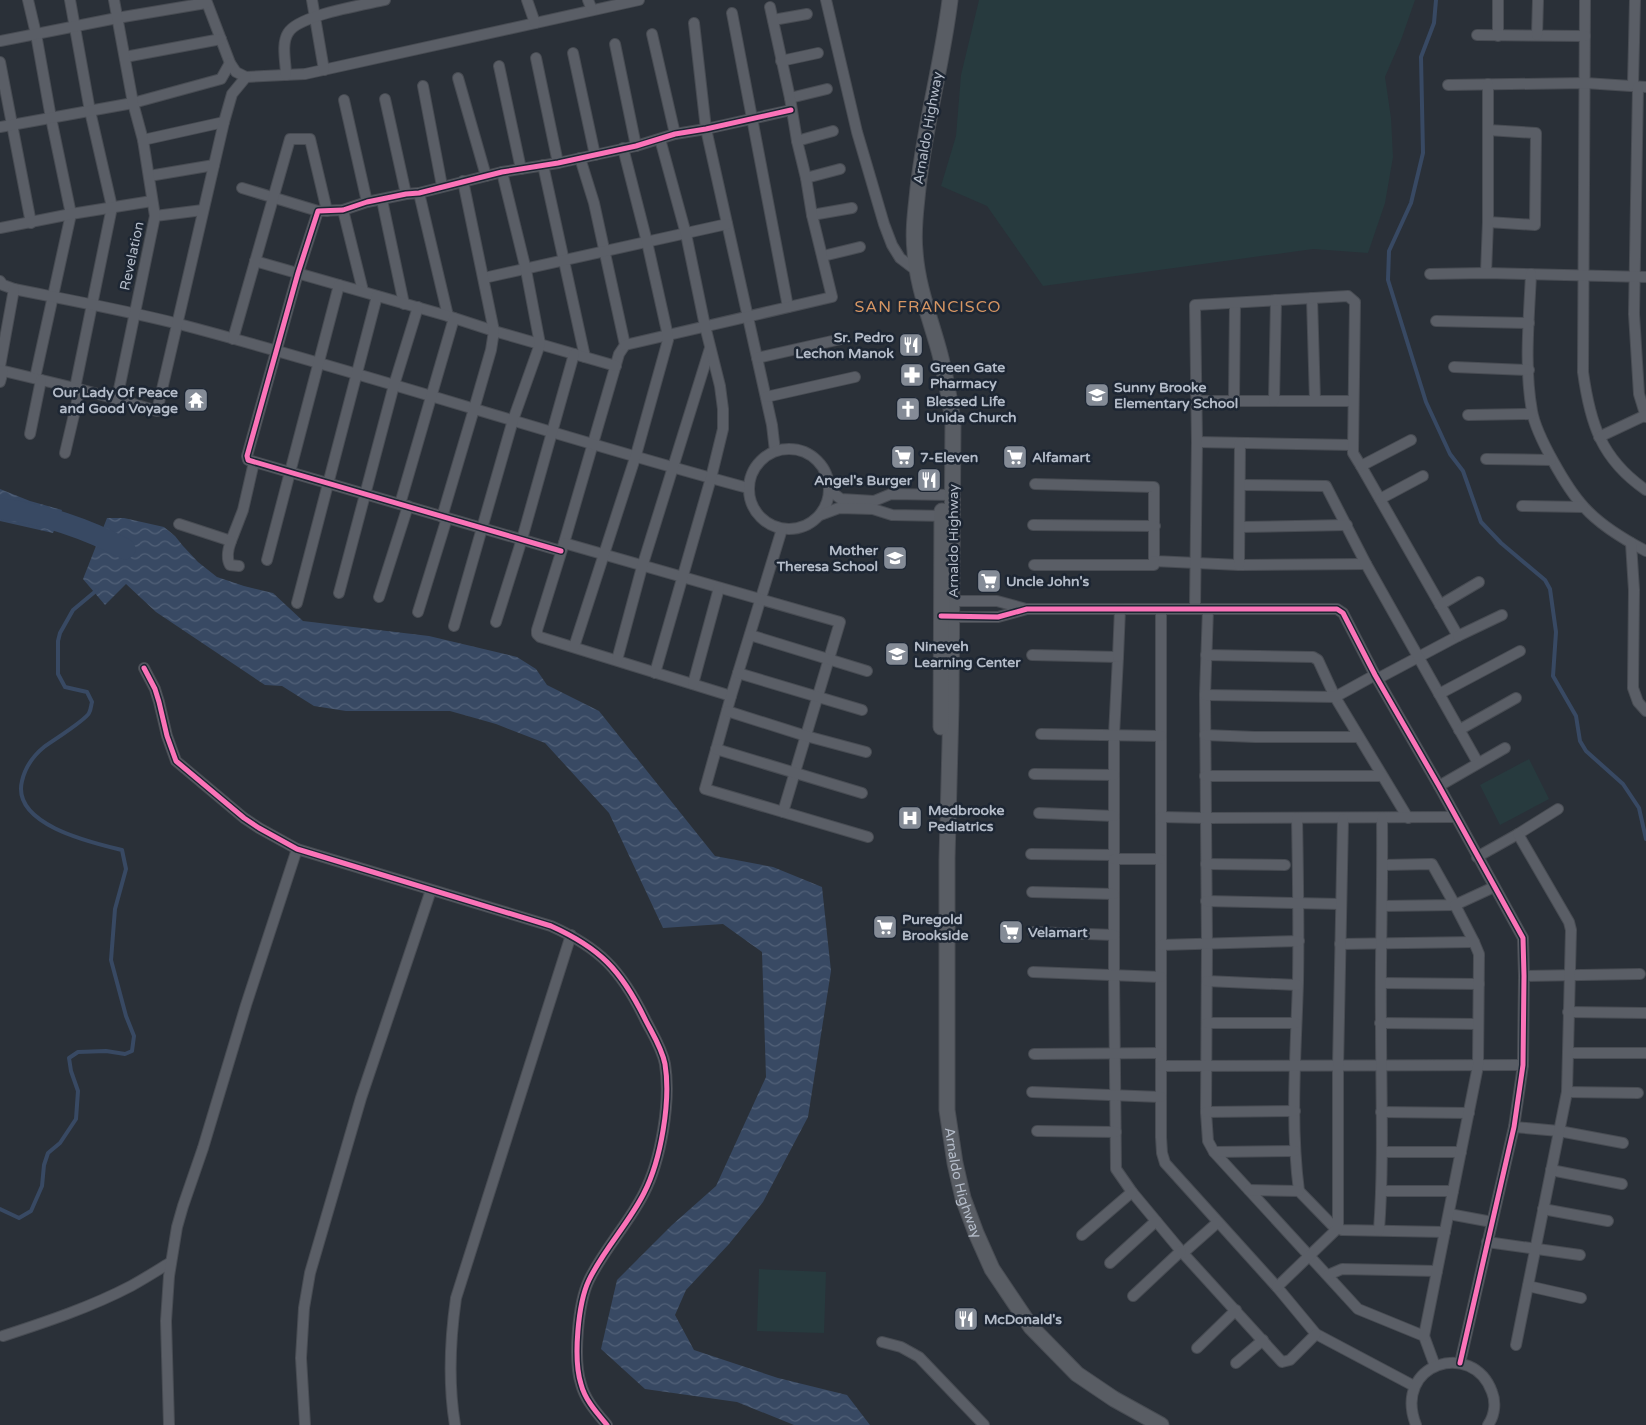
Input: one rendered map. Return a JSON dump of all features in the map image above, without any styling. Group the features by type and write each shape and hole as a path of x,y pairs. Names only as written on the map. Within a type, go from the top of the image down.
{"main road":[{"name":"Arnaldo Highway","path":"950,0 919,176 915,223 917,271 928,348 939,395 948,495 946,617 947,1110 963,1198 992,1271 1031,1327 1077,1374 1114,1399 1161,1425"}],"street":[{"path":"28,0 71,214 38,379 30,434"},
{"path":"65,453 112,207 90,111 70,0"},
{"name":"Revelation","path":"114,0 133,102 143,140 155,216 117,399"},
{"path":"312,0 324,70"},
{"path":"286,75 285,42 288,33 296,24 315,16 385,0"},
{"path":"527,0 535,23"},
{"path":"588,0 592,10"},
{"path":"0,41 206,2 230,63 236,72 246,76 305,74 639,0"},
{"path":"826,0 857,132 884,224 892,245 900,258 917,271"},
{"path":"1498,0 1498,36"},
{"path":"1537,35 1538,0"},
{"path":"1585,0 1583,372 1590,415 1599,437 1609,455 1646,490"},
{"path":"1599,437 1645,416 1639,394 1641,369 1635,324 1635,276 1642,132 1635,0"},
{"path":"731,696 540,636 537,634 537,630 594,444 619,354 625,345 832,297 812,215 790,98 770,7"},
{"path":"732,14 788,307"},
{"path":"773,20 807,14"},
{"path":"694,23 706,129 766,397 775,451"},
{"path":"652,34 676,134"},
{"path":"1477,36 1585,36"},
{"path":"125,57 221,39"},
{"path":"615,44 636,146"},
{"path":"572,53 595,155"},
{"path":"781,61 818,53"},
{"path":"536,58 558,163"},
{"path":"0,62 31,223"},
{"path":"0,127 133,102 221,79 230,63"},
{"path":"499,66 521,169"},
{"path":"1,369 78,388 157,411 224,122 232,94 246,76"},
{"path":"458,78 486,176"},
{"path":"1448,85 1585,83 1639,86"},
{"path":"1486,273 1488,84"},
{"path":"423,86 442,186"},
{"path":"790,98 827,89"},
{"path":"385,99 406,194"},
{"path":"344,100 367,202"},
{"path":"242,188 322,211 343,210 367,202 419,193 502,172 595,155 636,146 676,134 791,110"},
{"path":"143,140 224,122"},
{"path":"1488,130 1536,133 1534,225 1488,222"},
{"path":"797,141 833,131"},
{"path":"234,339 289,140 292,138 310,138 322,211 298,273 248,460 522,539 603,556 840,622 783,812"},
{"path":"655,673 711,478 723,429 720,386 705,326 686,234 660,138"},
{"path":"574,647 636,456 668,336 647,242 622,148"},
{"path":"580,158 594,203 625,345"},
{"path":"149,176 214,165"},
{"path":"543,166 585,357"},
{"path":"806,178 840,169"},
{"path":"454,626 513,420 540,344 526,270 502,172"},
{"path":"418,612 491,350 494,331 463,181"},
{"path":"379,597 451,317 419,193"},
{"path":"382,200 404,304"},
{"path":"0,228 152,201"},
{"path":"812,215 852,208"},
{"path":"155,216 204,210"},
{"path":"343,210 363,292"},
{"path":"484,278 727,224"},
{"path":"823,256 860,247"},
{"path":"255,261 616,366"},
{"path":"1430,274 1486,273 1646,277"},
{"path":"1531,274 1529,370 1532,414 1551,460 1583,507 1631,543 1646,551"},
{"path":"0,280 3,285 14,289 93,304 234,339 748,488"},
{"path":"267,560 339,285"},
{"path":"0,382 14,289"},
{"path":"297,603 377,296"},
{"path":"1195,609 1197,442 1195,305 1348,296 1355,302 1353,453 1458,636"},
{"path":"1312,298 1315,401"},
{"path":"1274,401 1276,300"},
{"path":"1234,401 1235,302"},
{"path":"339,593 367,494 394,385 418,307"},
{"path":"1436,321 1529,323"},
{"path":"1635,324 1646,324"},
{"path":"757,358 840,339"},
{"path":"617,660 642,567 710,346"},
{"path":"496,622 522,539 574,354"},
{"path":"1454,367 1529,370"},
{"path":"766,397 855,376"},
{"path":"1197,401 1353,402"},
{"path":"1468,415 1532,414"},
{"path":"1361,466 1411,440"},
{"path":"1197,442 1352,445"},
{"path":"1239,564 1240,443"},
{"path":"801,450 813,456 822,466 828,477 829,490 825,508 812,522 792,530 771,526 761,519 749,499 749,478 759,462 775,451 801,450"},
{"path":"1486,460 1551,460"},
{"path":"238,566 228,563 228,548 243,510 254,462"},
{"path":"1380,499 1423,476"},
{"path":"1034,565 1154,565 1155,526 1154,487 1036,484"},
{"path":"1241,484 1326,486 1366,564 1478,763"},
{"path":"829,490 842,499 874,501 891,494 948,495"},
{"path":"1522,506 1583,507"},
{"path":"820,515 839,508 873,509 892,515 947,516"},
{"path":"179,524 231,541"},
{"path":"1033,525 1155,526"},
{"path":"1240,527 1346,525"},
{"path":"782,529 726,711 705,789 868,837"},
{"path":"1631,543 1634,590 1633,688 1638,702 1646,711"},
{"path":"1154,561 1239,564 1366,564"},
{"path":"1440,605 1480,582"},
{"path":"694,684 719,588"},
{"path":"947,601 997,601 1027,610"},
{"path":"1120,609 1114,736 1116,1169 1132,1192 1182,1252 1282,1362 1290,1360 1316,1334"},
{"path":"946,617 998,617 1027,610 1120,609 1337,609 1343,613 1376,677 1523,938 1523,1066 1514,1127 1460,1363"},
{"path":"1161,609 1161,1137 1165,1163 1277,1287 1316,1334 1414,1386"},
{"path":"1208,609 1205,696 1208,945 1206,1112 1208,1141 1214,1152 1358,1309 1424,1336"},
{"path":"1205,696 1335,696 1419,657 1502,615"},
{"path":"750,635 867,671"},
{"path":"1439,694 1520,651"},
{"path":"1032,655 1118,657"},
{"path":"1206,655 1313,656 1318,660 1335,696 1358,737 1408,818"},
{"path":"144,668 159,702 167,736 176,761 244,818 265,832 297,849 551,926 587,944 615,968 633,993 664,1062 666,1080 663,1130 652,1175 644,1194 588,1281 579,1317 578,1364 581,1385 591,1405 608,1425"},
{"path":"738,672 862,710"},
{"path":"1459,730 1516,698"},
{"path":"726,711 806,736 866,752"},
{"path":"1041,734 1161,736"},
{"path":"1205,735 1358,737"},
{"path":"1439,786 1505,748"},
{"path":"716,749 862,793"},
{"path":"1034,774 1114,775"},
{"path":"1205,776 1382,776"},
{"path":"1477,857 1558,809"},
{"path":"1039,813 1114,816"},
{"path":"1161,816 1206,818 1455,817"},
{"path":"1296,818 1299,941 1295,1110 1299,1191 1342,1230 1445,1232"},
{"path":"1277,1287 1338,1228 1338,1066 1343,818"},
{"path":"1379,1230 1382,1191 1380,1023 1382,818"},
{"path":"1516,1345 1567,1092 1570,922 1518,834"},
{"path":"169,1425 167,1288 183,1206 297,849"},
{"path":"1031,854 1160,860"},
{"path":"1206,864 1285,865"},
{"path":"1383,865 1432,864 1479,954 1478,1066 1424,1336 1435,1366"},
{"path":"1382,906 1455,906 1494,886"},
{"path":"305,1425 301,1358 304,1308 310,1273 361,1098 431,890"},
{"path":"1032,892 1114,894"},
{"path":"1206,901 1341,904"},
{"path":"1033,932 1114,935"},
{"path":"455,1425 451,1392 451,1352 453,1320 458,1290 571,935"},
{"path":"1161,945 1299,941"},
{"path":"1340,944 1474,942"},
{"path":"1033,972 1161,978"},
{"path":"1524,976 1640,974"},
{"path":"1207,981 1298,985"},
{"path":"1381,983 1479,984"},
{"path":"1568,1012 1645,1013"},
{"path":"1207,1022 1296,1023"},
{"path":"1380,1023 1478,1024"},
{"path":"1034,1054 1161,1053"},
{"path":"1568,1053 1646,1053"},
{"path":"1161,1066 1523,1066"},
{"path":"1032,1092 1161,1097"},
{"path":"1567,1092 1638,1093"},
{"path":"1206,1112 1295,1110"},
{"path":"1381,1112 1469,1113"},
{"path":"1514,1127 1559,1131 1623,1143"},
{"path":"1037,1131 1116,1132"},
{"path":"1214,1152 1296,1151"},
{"path":"1382,1152 1461,1152"},
{"path":"1551,1170 1622,1184"},
{"path":"1249,1190 1299,1191"},
{"path":"1382,1191 1453,1192"},
{"path":"1082,1235 1132,1192"},
{"path":"1543,1209 1608,1221"},
{"path":"1449,1214 1492,1222"},
{"path":"1110,1263 1156,1221"},
{"path":"1133,1296 1218,1222"},
{"path":"1487,1242 1580,1256"},
{"path":"3,1336 36,1326 109,1296 131,1286 171,1262"},
{"path":"1328,1275 1342,1269 1437,1271"},
{"path":"1528,1286 1581,1298"},
{"path":"1197,1348 1236,1310"},
{"path":"1236,1363 1263,1340"},
{"path":"882,1342 900,1347 919,1357 982,1424"},
{"path":"1416,1425 1411,1413 1410,1399 1414,1386 1420,1378 1435,1366 1447,1363 1460,1363 1472,1367 1490,1385 1494,1397 1494,1410 1488,1425"}],"green space":[{"path":"979,0 1415,0 1385,77 1391,118 1393,157 1385,203 1368,253 1313,249 1043,286 987,206 941,186 956,136 961,75"},
{"path":"1529,759 1549,799 1500,825 1480,785"},
{"path":"759,1269 826,1272 824,1333 757,1331"}],"water":[{"path":"0,489 30,501 62,510 53,533 0,521"},
{"path":"107,518 124,518 164,527 175,536 198,562 217,577 273,593 303,621 429,636 517,657 536,669 547,685 599,711 715,856 773,867 822,887 831,971 808,1117 763,1202 729,1244 686,1290 675,1315 694,1350 778,1378 847,1395 870,1425 794,1425 737,1402 645,1389 601,1349 617,1280 672,1225 716,1186 766,1077 762,952 723,924 663,928 609,813 545,743 496,724 450,711 346,711 314,706 282,686 265,685 156,612 126,584 105,605 83,579"}],"waterway":[{"path":"1436,0 1434,23 1421,57 1423,153 1411,203 1389,251 1388,280 1426,402 1450,454 1463,471 1481,522 1501,543 1545,580 1550,589 1556,632 1553,676 1576,716 1580,741 1586,751 1623,784 1639,808 1646,839"},
{"path":"0,509 31,514 64,523 96,535 125,549"},
{"path":"0,1209 19,1218 31,1211 42,1186 44,1165 48,1153 60,1143 76,1119 78,1091 69,1058 78,1052 106,1051 125,1054 132,1051 134,1036 126,1016 111,960 115,909 126,869 122,850 75,837 57,829 41,820 29,809 22,796 23,776 36,754 87,716 90,710 92,702 87,692 65,687 58,674 58,641 60,633 73,610 97,590"}],"cycle path":[{"path":"561,551 248,460 247,456 298,273 318,211 343,210 367,202 419,193 502,172 558,163 636,146 675,134 791,110"},
{"path":"941,616 998,617 1027,609 1337,609 1343,613 1375,675 1523,938 1523,1065 1514,1127 1460,1363"},
{"path":"144,668 155,689 167,736 176,761 244,818 259,828 297,849 551,926 568,934 596,952 618,974 627,987 662,1052 667,1079 667,1095 660,1147 650,1180 638,1204 595,1269 585,1290 582,1302 577,1346 581,1384 585,1395 607,1425"}],"place":[{"name":"Sr. Pedro Lechon Manok","path":"911,345"},
{"name":"Green Gate Pharmacy","path":"912,375"},
{"name":"Sunny Brooke Elementary School","path":"1097,395"},
{"name":"Our Lady Of Peace and Good Voyage","path":"196,400"},
{"name":"Blessed Life Unida Church","path":"908,409"},
{"name":"7-Eleven","path":"903,457"},
{"name":"Alfamart","path":"1015,457"},
{"name":"Angel's Burger","path":"929,480"},
{"name":"Mother Theresa School","path":"895,558"},
{"name":"Uncle John's","path":"989,581"},
{"name":"Nineveh Learning Center","path":"897,654"},
{"name":"Medbrooke Pediatrics","path":"910,818"},
{"name":"Puregold Brookside","path":"885,927"},
{"name":"Velamart","path":"1011,932"},
{"name":"McDonald's","path":"966,1319"}],"district":[{"name":"SAN FRANCISCO","path":"928,307"}]}
